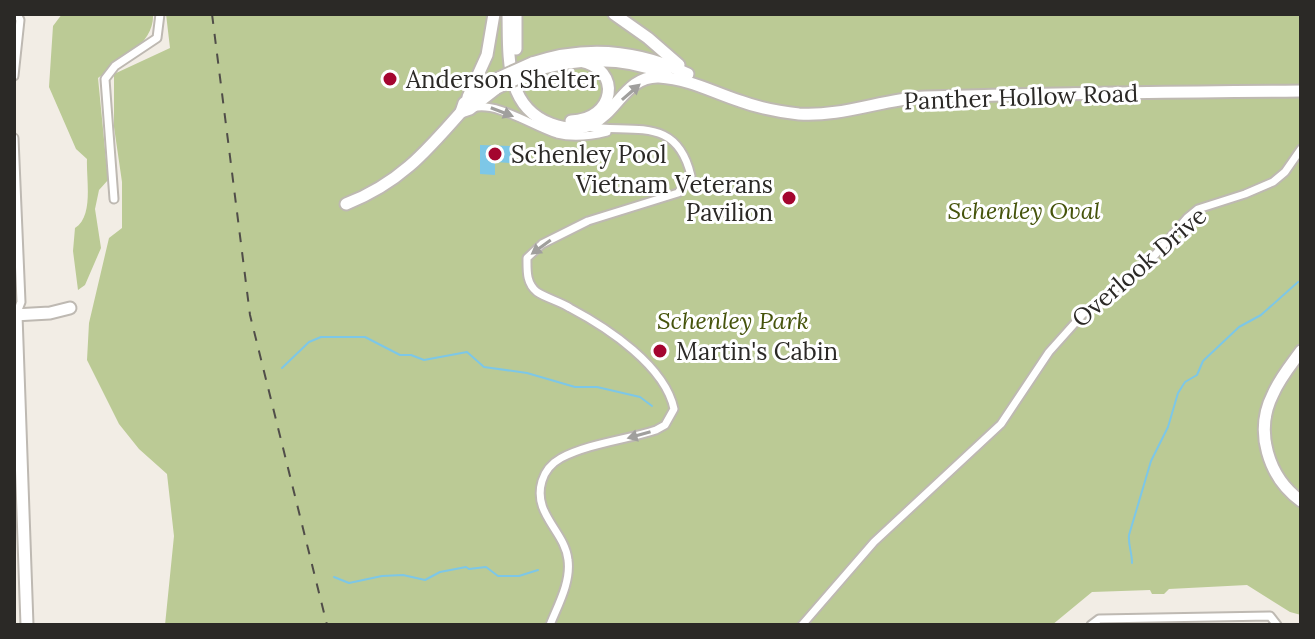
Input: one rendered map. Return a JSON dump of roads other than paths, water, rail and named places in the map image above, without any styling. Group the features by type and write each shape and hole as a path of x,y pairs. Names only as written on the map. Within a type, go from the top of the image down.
{"main road":[{"path":"465,108 487,55 494,14"},
{"path":"508,14 511,73 521,101 535,115 550,123 569,128 588,127 600,121 629,91 647,79 685,77"},
{"path":"516,14 517,70 525,94 537,108 552,116 576,121 592,117 602,109 608,96 604,76 593,65 580,61"},
{"path":"614,14 648,38 685,77"},
{"path":"346,204 400,176 427,152 465,108 496,84 534,66 576,53 612,52 648,58 685,77"},
{"path":"534,66 580,61 626,62 685,77"},
{"name":"Panther Hollow Road","path":"685,77 740,101 802,114 833,112 920,97 1301,91"},
{"path":"27,625 15,312 50,313 70,308"},
{"path":"1301,351 1272,395 1266,413 1265,435 1267,454 1275,473 1301,501"}],"street":[{"path":"114,199 105,79 115,66 157,38 160,14"},
{"path":"14,76 20,20 16,16"},
{"path":"465,108 494,108 565,136 649,128 671,139 686,155 691,176 678,193 588,221 542,244 527,258 527,279 537,292 576,311 617,337 655,371 671,394 674,409 665,425 656,430 570,454 553,463 544,475 541,506 567,552 569,565 568,577 550,625"},
{"path":"588,127 613,130"},
{"path":"14,138 21,302 15,312"},
{"name":"Overlook Drive","path":"802,625 874,542 1001,424 1049,352 1083,314 1148,263 1198,209 1273,182 1285,172 1301,149"},
{"path":"1091,625 1099,619 1270,616 1277,625"}],"water":[{"name":"Schenley Pool","path":"480,145 510,146 511,163 495,162 495,175 480,174"}],"waterway":[{"path":"1132,563 1129,535 1151,461 1168,427 1178,393 1185,382 1197,375 1203,361 1239,327 1261,315 1298,282"},
{"path":"282,368 309,342 321,337 365,337 400,355 424,360 467,352 484,367 527,373 575,387 597,387 640,397 652,406"},
{"path":"334,577 349,583 403,575 425,580 440,572 466,567 486,567 498,576 519,576 538,570"}],"railway":[{"path":"212,14 250,315 327,625"}],"place":[{"name":"Anderson Shelter","path":"390,79"},
{"name":"Schenley Pool","path":"495,154"},
{"name":"Vietnam Veterans Pavilion","path":"789,198"},
{"name":"Martin's Cabin","path":"660,351"}],"park label":[{"name":"Schenley Oval","path":"1024,210"},
{"name":"Schenley Park","path":"733,320"}]}
